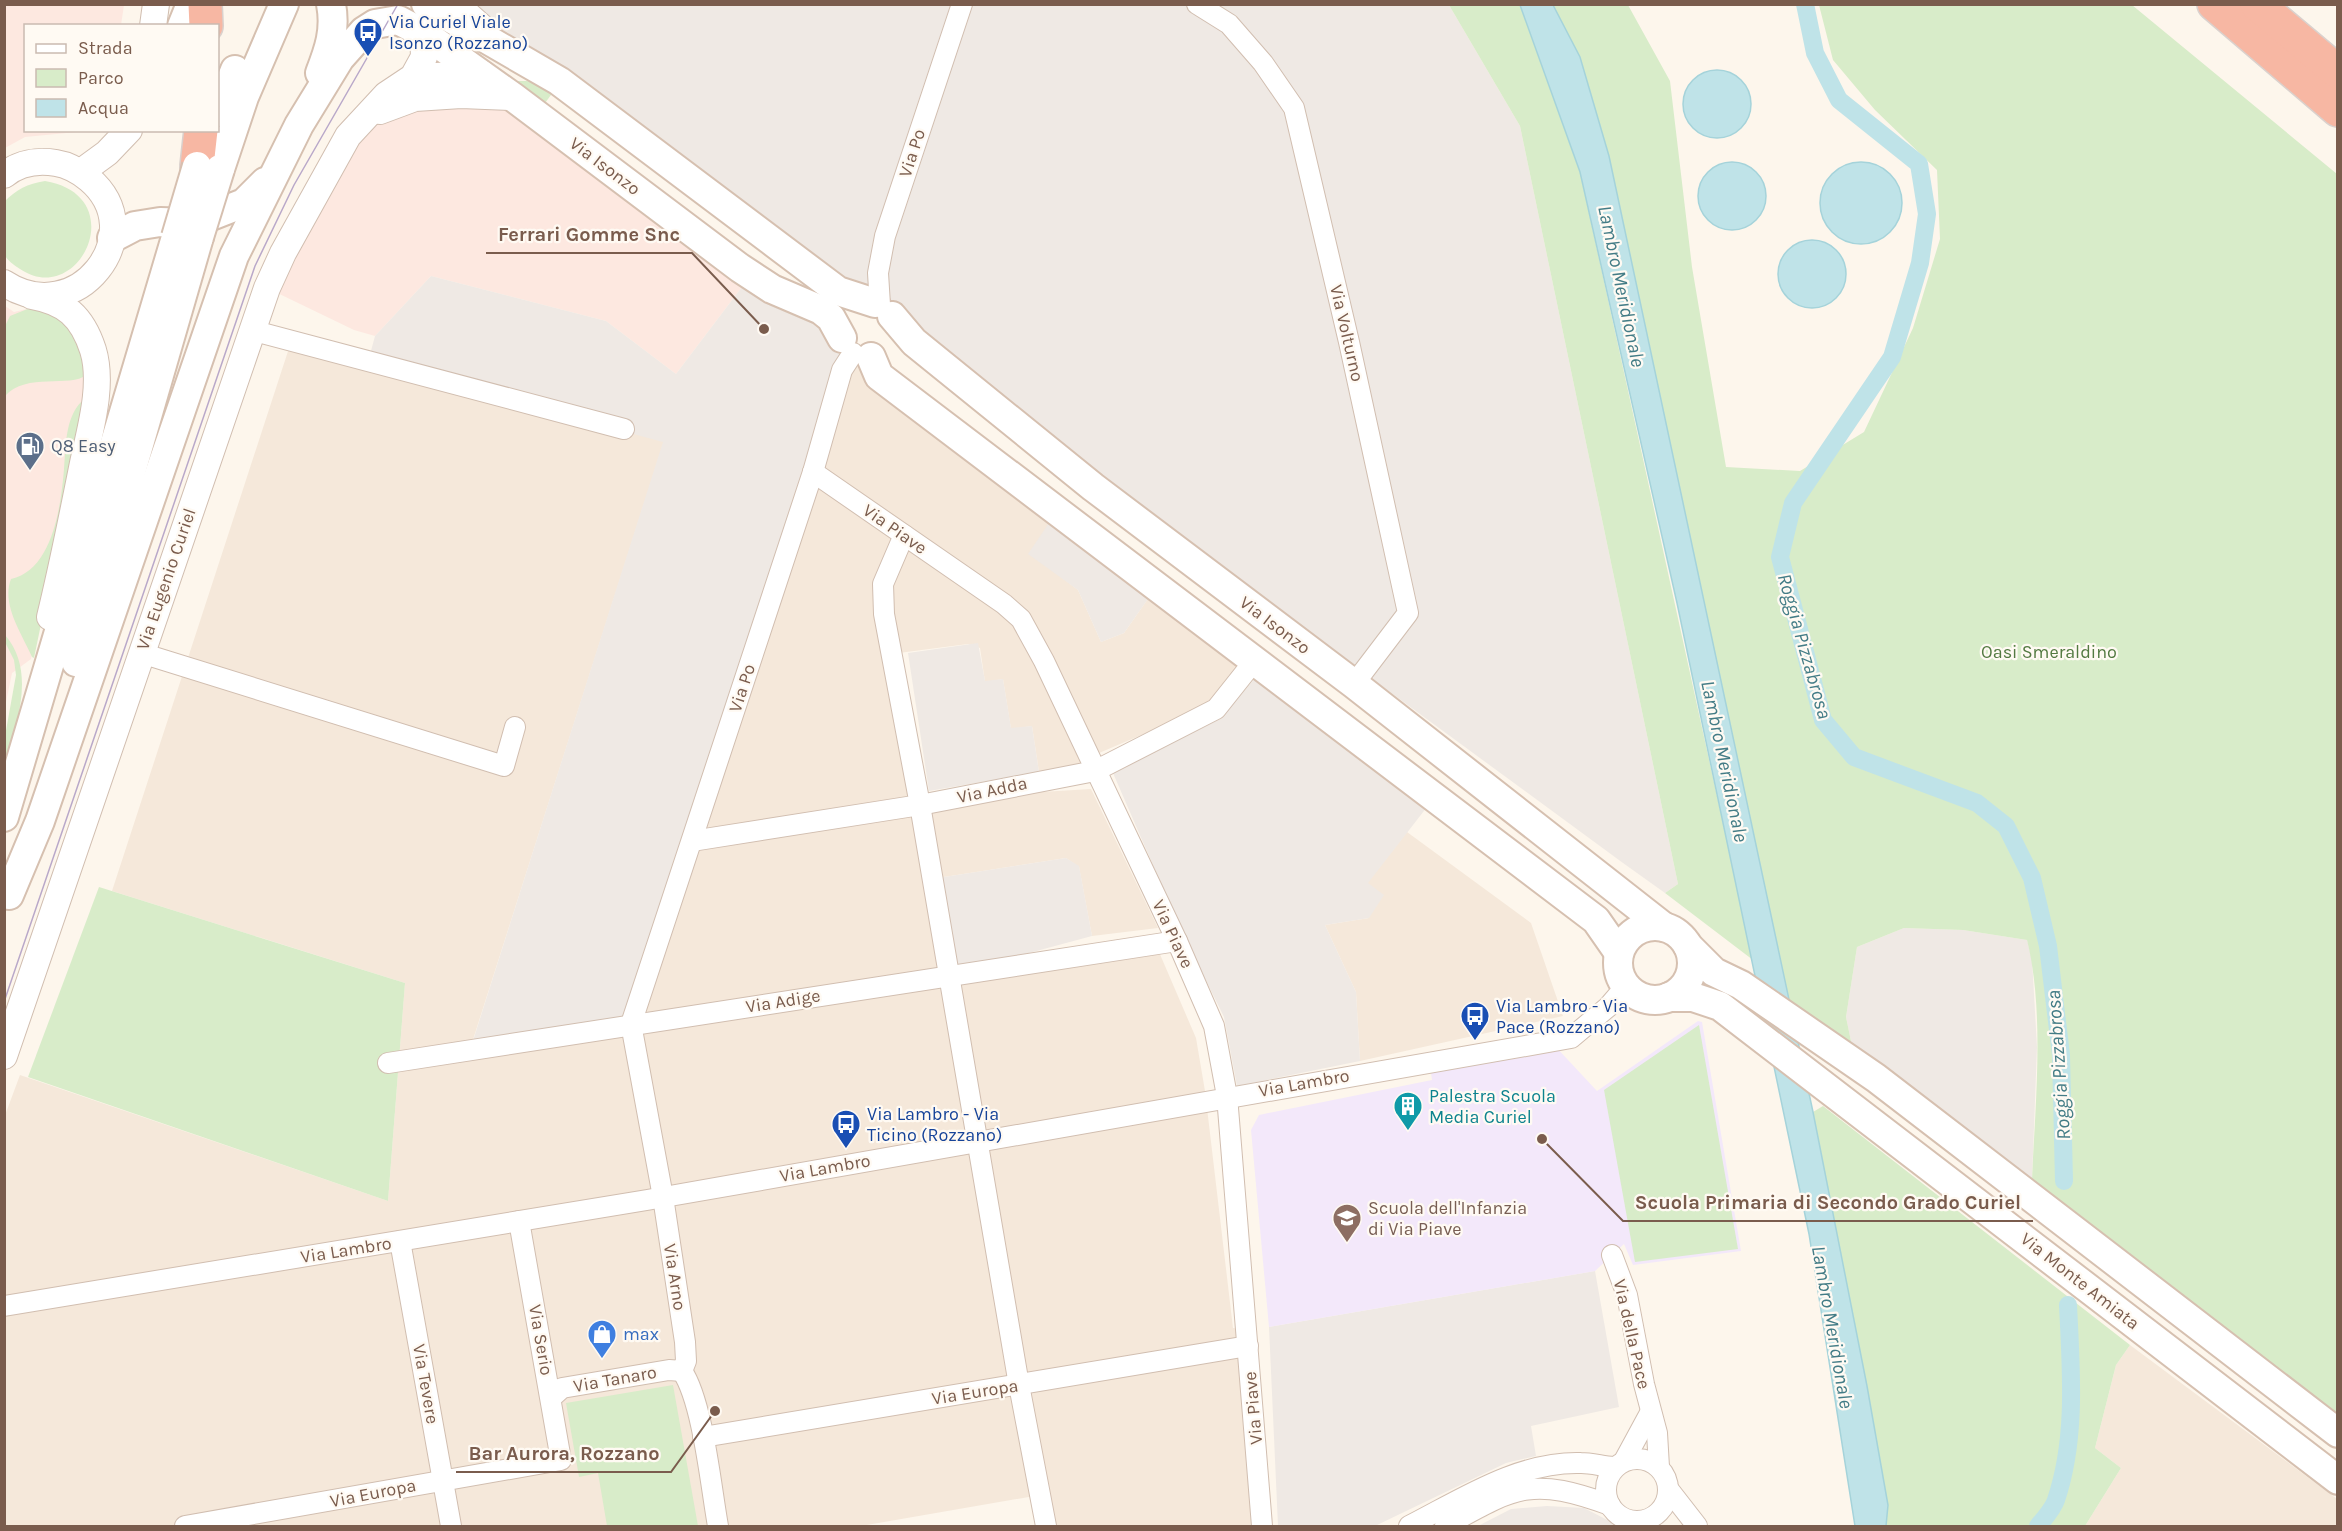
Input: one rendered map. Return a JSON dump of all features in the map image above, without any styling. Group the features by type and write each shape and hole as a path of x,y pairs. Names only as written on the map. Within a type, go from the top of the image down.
{"highway":[{"path":"2214,4 2337,110"},
{"path":"2257,4 2337,72"},
{"path":"201,132 208,168"}],"main road":[{"path":"219,110 262,4"},
{"path":"7,902 208,168 244,97 284,4"},
{"path":"7,902 40,821 72,730 226,277 299,125 330,49 335,22 331,4"},
{"path":"426,4 559,81 838,291 882,308 896,334 893,342 887,350 855,350 841,330 845,314 858,304 882,308"},
{"path":"447,4 522,60"},
{"name":"Via Isonzo","path":"299,125 355,39 375,24 398,20 423,33 482,74 740,268 780,293 821,310 831,318 855,350 879,376 1596,920 1619,953"},
{"path":"482,74 530,73 559,81"},
{"path":"208,168 211,132"},
{"path":"112,238 135,226 160,222 193,223 244,203 274,173"},
{"path":"4,817 188,237"},
{"name":"Via Isonzo","path":"882,308 914,342 1093,487 1354,684 1664,927"},
{"path":"1652,926 1664,927 1682,938 1688,946 1692,970 1680,991 1669,997 1646,999 1626,986 1618,966 1619,953 1631,934 1652,926"},
{"name":"Via Monte Amiata","path":"1688,946 1714,972 1741,985 1876,1078 2337,1433"},
{"name":"Via Monte Amiata","path":"1669,997 1693,997 1720,1006 1870,1118 2337,1480"}],"street":[{"path":"153,24 156,4"},
{"path":"460,4 522,60"},
{"name":"Via Po","path":"882,308 878,273 885,236 962,4"},
{"name":"Via Volturno","path":"1197,4 1229,24 1263,63 1294,108 1349,342 1408,613 1354,684"},
{"path":"413,77 424,57 423,33"},
{"path":"413,77 482,74"},
{"name":"Via Eugenio Curiel","path":"4,1056 251,330 283,254 348,136 386,95 413,77"},
{"path":"363,118 415,98 461,95 513,97"},
{"path":"81,172 107,153 127,132"},
{"path":"4,175 27,164 45,161 64,164 81,172 95,184 106,200 112,219 112,238 106,259 93,277 75,290 54,296 32,296"},
{"path":"4,283 32,296 56,301 77,318 93,351 96,378 91,424 64,559 27,706"},
{"path":"251,330 624,429"},
{"name":"Via Po","path":"632,1024 813,472 842,370 855,350"},
{"name":"Via Piave","path":"813,472 1004,604 1022,619 1177,941 1214,1026 1227,1096 1262,1527"},
{"path":"904,535 883,584 884,614 920,805 947,975 1046,1527"},
{"path":"141,653 504,766 515,727"},
{"name":"Via Adda","path":"692,841 920,805 1095,771 1216,709 1255,660"},
{"name":"Via Adige","path":"388,1063 1177,941"},
{"name":"Via Lambro","path":"4,1306 663,1197 1227,1096 1570,1038 1608,1007 1626,986"},
{"name":"Via Arno","path":"632,1024 663,1197 684,1342 686,1361 682,1371 689,1381 703,1437 718,1527"},
{"name":"Via Serio","path":"519,1221 552,1397 561,1460"},
{"name":"Via Tevere","path":"400,1241 451,1527"},
{"name":"Via della Pace","path":"1612,1255 1627,1295 1650,1413 1657,1432 1659,1467"},
{"name":"Via Europa","path":"703,1437 1248,1346"},
{"name":"Via Tanaro","path":"552,1397 562,1388 669,1370 682,1371"},
{"name":"Via della Pace","path":"1618,1464 1650,1413"},
{"path":"1409,1527 1486,1485 1523,1472 1581,1463 1618,1464 1641,1458 1659,1467 1667,1477 1669,1490 1667,1502 1654,1517 1644,1524 1622,1517 1610,1506 1578,1493 1546,1487 1508,1492 1445,1527"},
{"name":"Via Europa","path":"185,1527 444,1479 561,1460"},
{"path":"1610,1506 1606,1494 1607,1482 1618,1464"},
{"path":"1669,1490 1697,1527"}],"shaded area":[{"path":"5,4 124,5 121,24 24,24 24,132 77,132 25,137 5,148"},
{"path":"460,5 1449,5 1520,126 1678,884 1665,893 1623,863 924,350"},
{"path":"513,97 751,275 676,374 606,321 431,276 375,336 354,330 267,288 363,118"},
{"path":"751,275 845,344 631,1024 470,1050 663,442 368,362 375,336 431,276 606,321 676,374"},
{"path":"5,306 14,312 39,306 81,348 87,401 31,659 12,673 5,707"},
{"path":"291,342 664,441 470,1049 853,353 1057,511 1032,555 1078,590 1101,642 1124,633 1157,586 1238,666 1207,707 1092,756 1081,764 1039,772 1032,726 1011,729 1003,679 985,682 980,648 968,644 891,654 920,805 980,802 1041,792 1091,789 1158,928 1092,936 1079,867 1066,858 931,879 944,961 1159,952 1196,1038 1205,1091 1233,1328 1247,1329 1258,1526 1046,1526 1040,1495 861,1526 5,1526 4,1118 20,1075 388,1201 405,983 112,891"},
{"path":"1057,511 1157,586 1124,633 1101,642 1078,590 1028,554"},
{"path":"978,643 985,681 1003,679 1011,728 1032,726 1039,772 929,791 908,653"},
{"path":"1256,677 1427,807 1368,883 1384,895 1369,918 1325,925 1356,992 1360,1061 1237,1086 1224,1017 1182,932 1113,773 1220,719"},
{"path":"1407,832 1531,923 1563,1016 1360,1061 1356,992 1325,925 1369,918 1372,888 1367,883"},
{"path":"1066,858 1079,866 1092,936 947,975 931,879"},
{"path":"1904,928 1963,930 2027,940 2032,959 2037,1047 2032,1180 1852,1046 1846,1017 1857,947"},
{"path":"1698,1021 1702,1022 1741,1251 1633,1265 1624,1244 1595,1271 1269,1327 1251,1130 1259,1115 1432,1080 1430,1066 1555,1046 1597,1091"},
{"path":"1595,1271 1619,1407 1531,1426 1536,1456 1506,1463 1375,1526 1278,1526 1269,1327"},
{"path":"2130,1345 2337,1499 2337,1526 2085,1526 2121,1468 2095,1448 2116,1365"},
{"path":"1547,1506 1584,1508 1619,1526 1478,1526 1511,1509"}],"green space":[{"path":"1449,5 1520,5 1580,172 1753,960 1665,893 1678,884 1520,126"},
{"name":"Oasi Smeraldino","path":"1553,5 1628,5 1670,81 1692,267 1726,467 1800,471 1864,432 1913,328 1940,239 1937,170 1875,110 1833,60 1819,5 2132,5 2337,174 2337,1413 2032,1180 2037,1029 2033,968 2027,940 1963,930 1904,928 1857,947 1846,1017 1852,1046 1790,1006 1609,156 1580,57"},
{"path":"507,81 527,81 556,88 540,110"},
{"path":"45,181 72,191 87,207 91,226 88,246 77,263 61,274 42,277 20,269 6,258 3,247 3,228 4,202 23,188"},
{"path":"35,306 51,311 76,331 86,375 79,379 24,384 5,396 5,326 10,316"},
{"path":"81,402 85,402 86,407 34,658 14,619 9,589 11,579 25,573 37,563 52,534 63,484 69,425"},
{"path":"5,635 15,650 22,682 18,716 5,765 5,736 16,675 14,660 5,642"},
{"path":"99,887 405,983 388,1201 28,1077"},
{"path":"1699,1025 1738,1249 1635,1262 1604,1090"},
{"path":"1823,1106 2130,1345 2116,1365 2095,1448 2121,1468 2085,1526 1886,1526 1888,1505 1813,1112"},
{"path":"673,1385 698,1526 607,1526 598,1473 579,1477 566,1403"}],"water":[{"name":"Lambro Meridionale","path":"1520,5 1553,5 1580,57 1609,156 1813,1112 1888,1505 1886,1526 1855,1526 1809,1234 1677,603 1580,172"},
{"path":"1710,70 1724,70 1736,75 1746,85 1751,104 1746,123 1736,133 1724,138 1710,138 1698,133 1688,123 1683,111 1683,97 1688,85 1698,75"},
{"path":"1725,162 1739,162 1751,167 1761,177 1766,196 1761,215 1751,225 1739,230 1725,230 1713,225 1703,215 1698,203 1698,189 1703,177 1713,167"},
{"path":"1861,162 1884,169 1890,174 1895,180 1902,203 1895,226 1890,232 1884,237 1861,244 1838,237 1832,232 1827,226 1820,203 1827,180 1832,174 1838,169"},
{"path":"1805,240 1819,240 1831,245 1841,255 1846,274 1841,293 1831,303 1819,308 1805,308 1793,303 1783,293 1778,281 1778,267 1783,255 1793,245"}],"waterway":[{"name":"Roggia Pizzabrosa","path":"1805,4 1815,53 1839,100 1919,164 1927,214 1920,263 1892,357 1793,503 1780,557 1823,720 1854,757 1977,803 2006,826 2032,878 2048,946 2061,1055 2064,1181"},
{"path":"2038,1526 2056,1500 2067,1452 2071,1403 2068,1305"}],"tram line":[{"path":"4,1002 255,266 294,185 398,4"}],"place":[{"name":"Via Curiel Viale Isonzo (Rozzano)","path":"368,58"},
{"name":"Ferrari Gomme Snc","path":"764,329"},
{"name":"Q8 Easy","path":"30,472"},
{"name":"Via Lambro - Via Pace (Rozzano)","path":"1475,1042"},
{"name":"Palestra Scuola Media Curiel","path":"1408,1132"},
{"name":"Scuola Primaria di Secondo Grado Curiel","path":"1542,1139"},
{"name":"Via Lambro - Via Ticino (Rozzano)","path":"846,1150"},
{"name":"Scuola dell'Infanzia di Via Piave","path":"1347,1244"},
{"name":"max","path":"602,1360"},
{"name":"Bar Aurora, Rozzano","path":"715,1411"}]}
